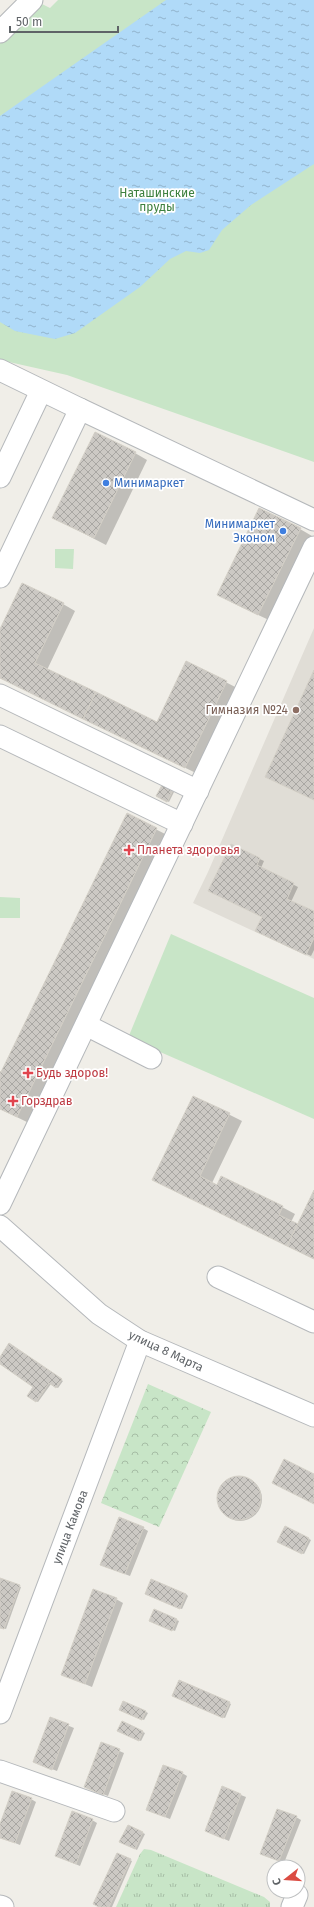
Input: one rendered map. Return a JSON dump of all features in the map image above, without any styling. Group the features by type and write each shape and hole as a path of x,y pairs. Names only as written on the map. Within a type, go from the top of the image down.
{"street":[{"path":"0,32 32,0"},
{"path":"0,370 314,520"},
{"path":"0,478 41,390"},
{"path":"0,577 80,409"},
{"path":"0,1204 314,547"},
{"path":"0,695 198,791"},
{"path":"0,736 182,824"},
{"path":"86,1025 151,1058"},
{"name":"улица 8 Марта","path":"0,1226 99,1314 140,1341 314,1416"},
{"path":"218,1277 314,1322"},
{"name":"улица Камова","path":"0,1713 140,1341"},
{"path":"0,1771 114,1811"}],"shaded area":[{"path":"314,628 314,959 193,903 208,872"}],"green space":[{"name":"Наташинские пруды","path":"58,0 314,0 314,462 67,375 0,360 0,39 38,2 50,8"},
{"path":"55,549 74,549 73,569 55,568"},
{"path":"0,897 20,898 20,918 0,918"},
{"path":"171,934 314,998 314,1119 128,1038"},
{"path":"148,1384 211,1412 159,1527 101,1503"},
{"path":"144,1849 151,1850 264,1897 270,1902 270,1907 116,1907 140,1854"}],"water":[{"name":"Наташинские пруды","path":"166,0 314,0 314,164 251,205 222,230 209,250 200,253 186,251 170,259 140,287 75,333 55,339 15,331 0,322 0,116"}],"building":[{"path":"95,432 136,452 94,538 52,518"},
{"path":"259,508 301,528 258,615 217,595"},
{"path":"22,583 64,603 35,663 96,692 83,719 0,678 0,629"},
{"path":"186,661 227,681 185,768 83,719 96,692 157,722"},
{"path":"314,670 314,800 265,777"},
{"path":"162,785 173,790 167,802 156,796"},
{"path":"127,813 157,828 17,1117 0,1109 0,1071 1,1072"},
{"path":"231,844 260,858 257,865 294,883 287,899 314,911 314,938 306,955 255,931 262,917 208,891"},
{"path":"193,1096 230,1113 200,1176 217,1185 221,1176 283,1206 279,1215 298,1224 287,1246 152,1180"},
{"path":"314,1190 314,1259 287,1246"},
{"path":"9,1343 62,1379 56,1388 49,1383 36,1402 27,1396 33,1387 0,1364 0,1357"},
{"path":"284,1459 314,1474 314,1504 272,1483"},
{"path":"239,1476 251,1480 257,1486 261,1498 257,1510 251,1516 239,1520 227,1516 221,1510 217,1498 221,1486 227,1480"},
{"path":"119,1517 144,1527 125,1574 100,1565"},
{"path":"285,1526 309,1538 302,1554 277,1542"},
{"path":"0,1578 20,1585 4,1629 0,1628"},
{"path":"151,1579 186,1594 180,1609 145,1594"},
{"path":"93,1589 117,1598 85,1684 61,1675"},
{"path":"154,1609 177,1619 172,1631 149,1621"},
{"path":"179,1680 230,1702 223,1718 172,1696"},
{"path":"123,1701 146,1711 142,1720 119,1710"},
{"path":"50,1717 69,1724 52,1770 33,1762"},
{"path":"122,1721 143,1731 139,1741 117,1731"},
{"path":"101,1742 120,1749 103,1795 84,1787"},
{"path":"163,1765 183,1772 165,1817 146,1810"},
{"path":"222,1786 241,1794 224,1839 205,1831"},
{"path":"12,1791 32,1798 15,1843 0,1838 0,1824"},
{"path":"277,1809 297,1816 280,1859 274,1859 260,1854"},
{"path":"72,1811 93,1819 76,1864 55,1856"},
{"path":"128,1825 143,1832 135,1849 119,1842"},
{"path":"117,1853 131,1859 109,1907 99,1907 93,1904"}],"place":[{"name":"Минимаркет","path":"106,483"},
{"name":"Минимаркет Эконом","path":"283,531"},
{"name":"Гимназия №24","path":"296,710"},
{"name":"Планета здоровья","path":"129,850"},
{"name":"Будь здоров!","path":"28,1073"},
{"name":"Горздрав","path":"13,1101"}]}
